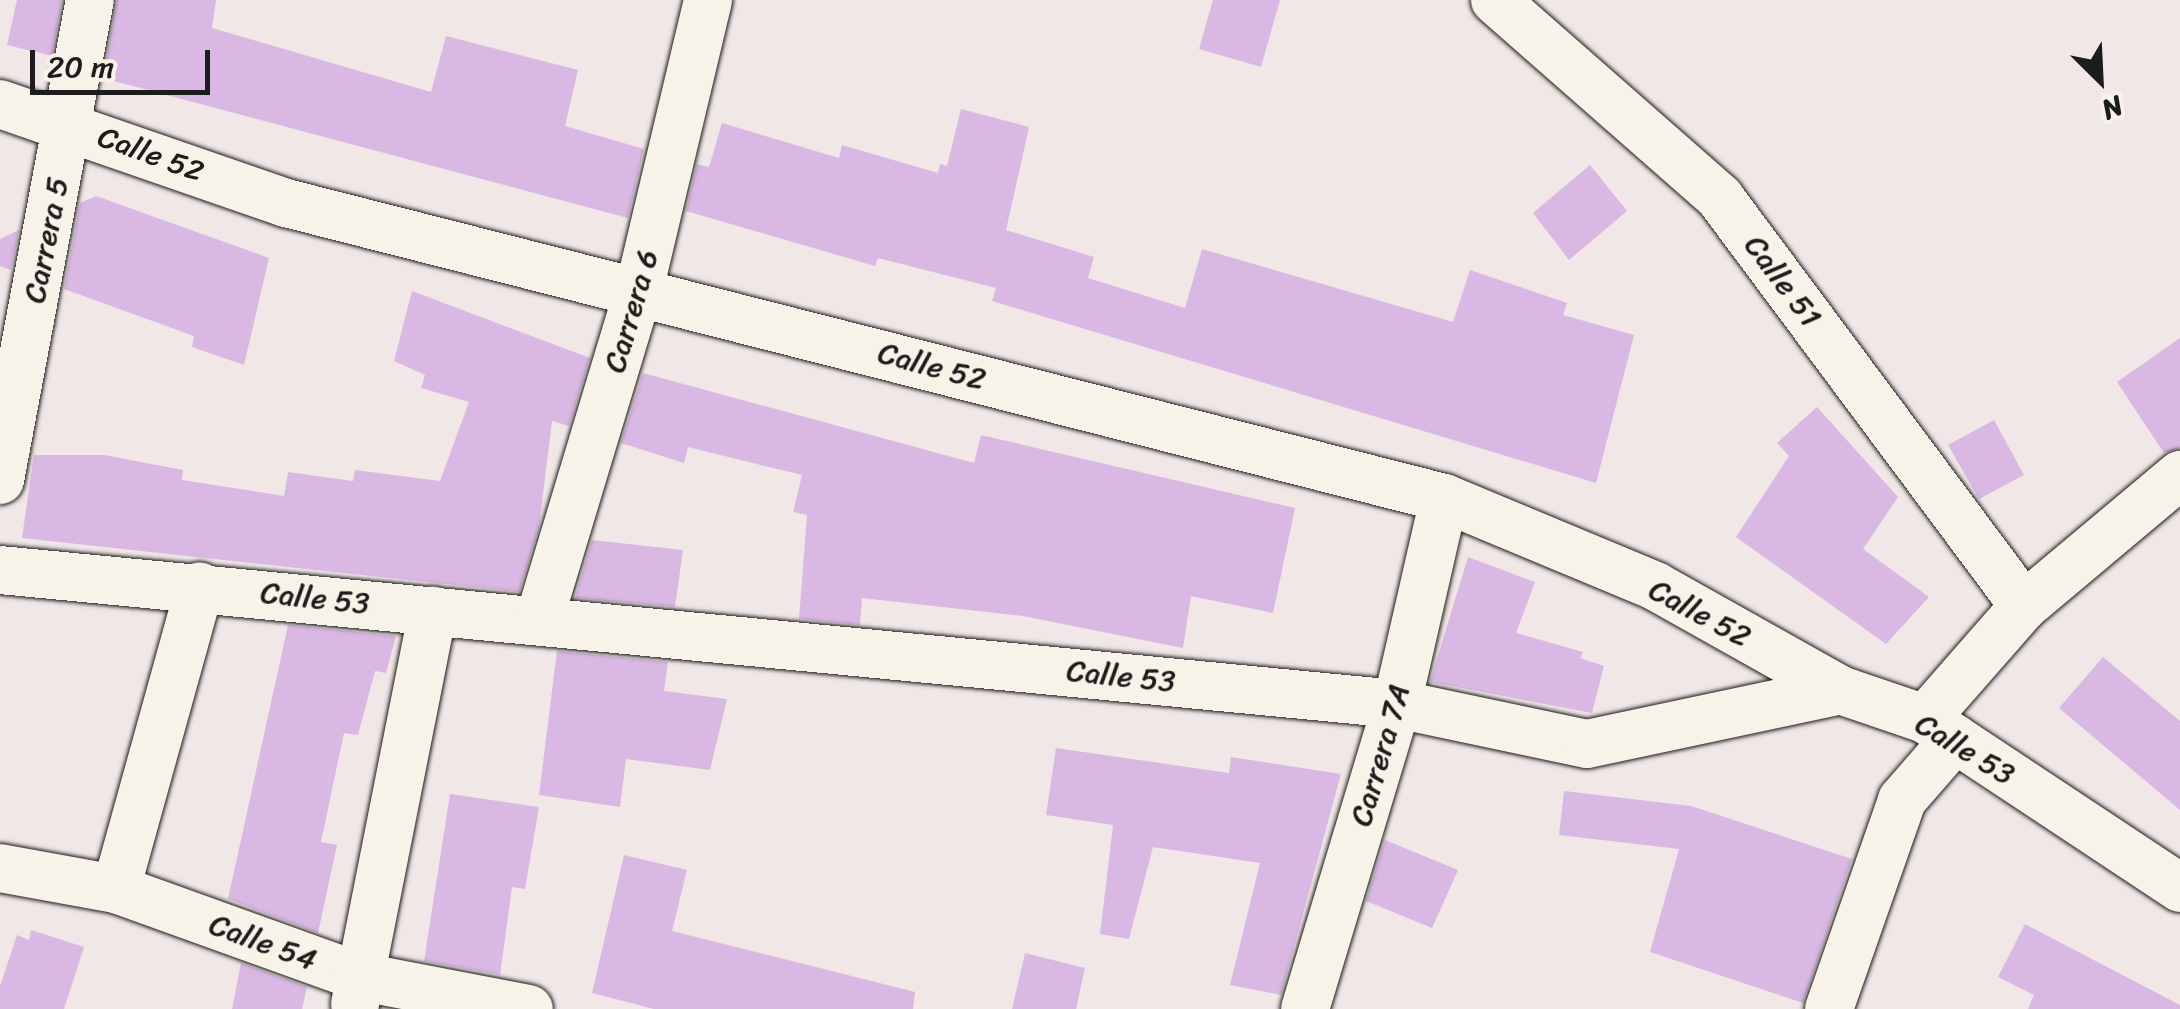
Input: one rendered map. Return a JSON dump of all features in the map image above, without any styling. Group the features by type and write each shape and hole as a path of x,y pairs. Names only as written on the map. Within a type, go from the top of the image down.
{"street":[{"name":"Carrera 5","path":"0,480 90,0"},
{"name":"Carrera 6","path":"540,617 639,290 708,0"},
{"name":"Calle 51","path":"1494,0 1720,198 2024,606"},
{"name":"Calle 52","path":"0,104 68,124 286,203 1444,498 1655,586 1840,690"},
{"path":"1829,1009 1902,800 1940,729 2024,606 2180,475"},
{"name":"Carrera 7A","path":"1305,1009 1397,704 1444,498"},
{"name":"Calle 53","path":"0,570 433,611 540,617 1397,704 1586,744 1840,690 1940,729 2180,888"},
{"path":"116,889 200,586"},
{"path":"355,992 433,611"},
{"name":"Calle 54","path":"0,868 116,889 355,992 529,1009"}],"building":[{"path":"17,0 62,0 52,56 7,45"},
{"path":"117,0 216,0 212,28 431,92 446,36 578,70 565,126 644,149 628,218 114,81 115,71 105,68"},
{"path":"1213,0 1280,0 1261,67 1199,49"},
{"path":"961,109 1029,127 1006,230 1094,257 1088,278 1185,308 1202,249 1453,322 1470,270 1567,303 1563,315 1634,335 1596,483 992,301 996,288 878,258 875,266 686,211 697,164 709,167 722,123 839,158 842,145 938,173 940,164 947,166"},
{"path":"1590,165 1627,211 1569,260 1533,213"},
{"path":"96,196 269,258 244,365 192,347 194,336 64,289 80,203"},
{"path":"19,230 11,270 0,266 0,239"},
{"path":"412,291 590,358 569,426 552,421 539,527 519,592 22,538 34,455 104,455 183,470 182,480 284,496 288,472 353,481 355,470 440,481 469,402 421,388 425,375 394,361"},
{"path":"2180,338 2180,448 2164,453 2117,382"},
{"path":"643,373 974,463 981,435 1295,508 1273,613 1191,596 1183,648 1023,616 862,598 860,625 799,619 807,515 793,512 802,475 688,447 684,463 621,443"},
{"path":"1817,407 1898,497 1863,549 1929,597 1886,644 1736,537 1789,456 1777,443"},
{"path":"1994,420 2024,475 1979,499 1948,445"},
{"path":"592,540 683,550 675,607 575,598"},
{"path":"1468,557 1535,582 1516,633 1583,652 1580,658 1604,666 1592,713 1430,682"},
{"path":"288,625 396,636 386,673 375,671 358,735 344,733 321,842 337,845 318,933 228,899"},
{"path":"557,651 668,662 664,691 727,699 710,770 626,759 620,807 539,795"},
{"path":"2103,657 2180,721 2180,810 2059,708"},
{"path":"1056,748 1229,773 1231,757 1341,774 1281,995 1230,985 1260,863 1153,847 1129,939 1100,934 1113,825 1046,815"},
{"path":"1564,791 1691,806 1852,859 1803,1003 1650,952 1679,849 1559,835"},
{"path":"450,794 539,807 525,889 512,887 500,975 424,961"},
{"path":"1385,840 1458,870 1432,928 1366,901"},
{"path":"624,855 687,870 672,931 915,992 913,1009 654,1009 592,993"},
{"path":"2025,924 2180,1005 2180,1009 2028,1009 2034,995 1998,977"},
{"path":"31,930 84,947 64,1009 0,1009 0,986 17,935 29,940"},
{"path":"1025,953 1085,968 1076,1009 1012,1009"},
{"path":"241,963 307,987 302,1009 232,1009"}]}
